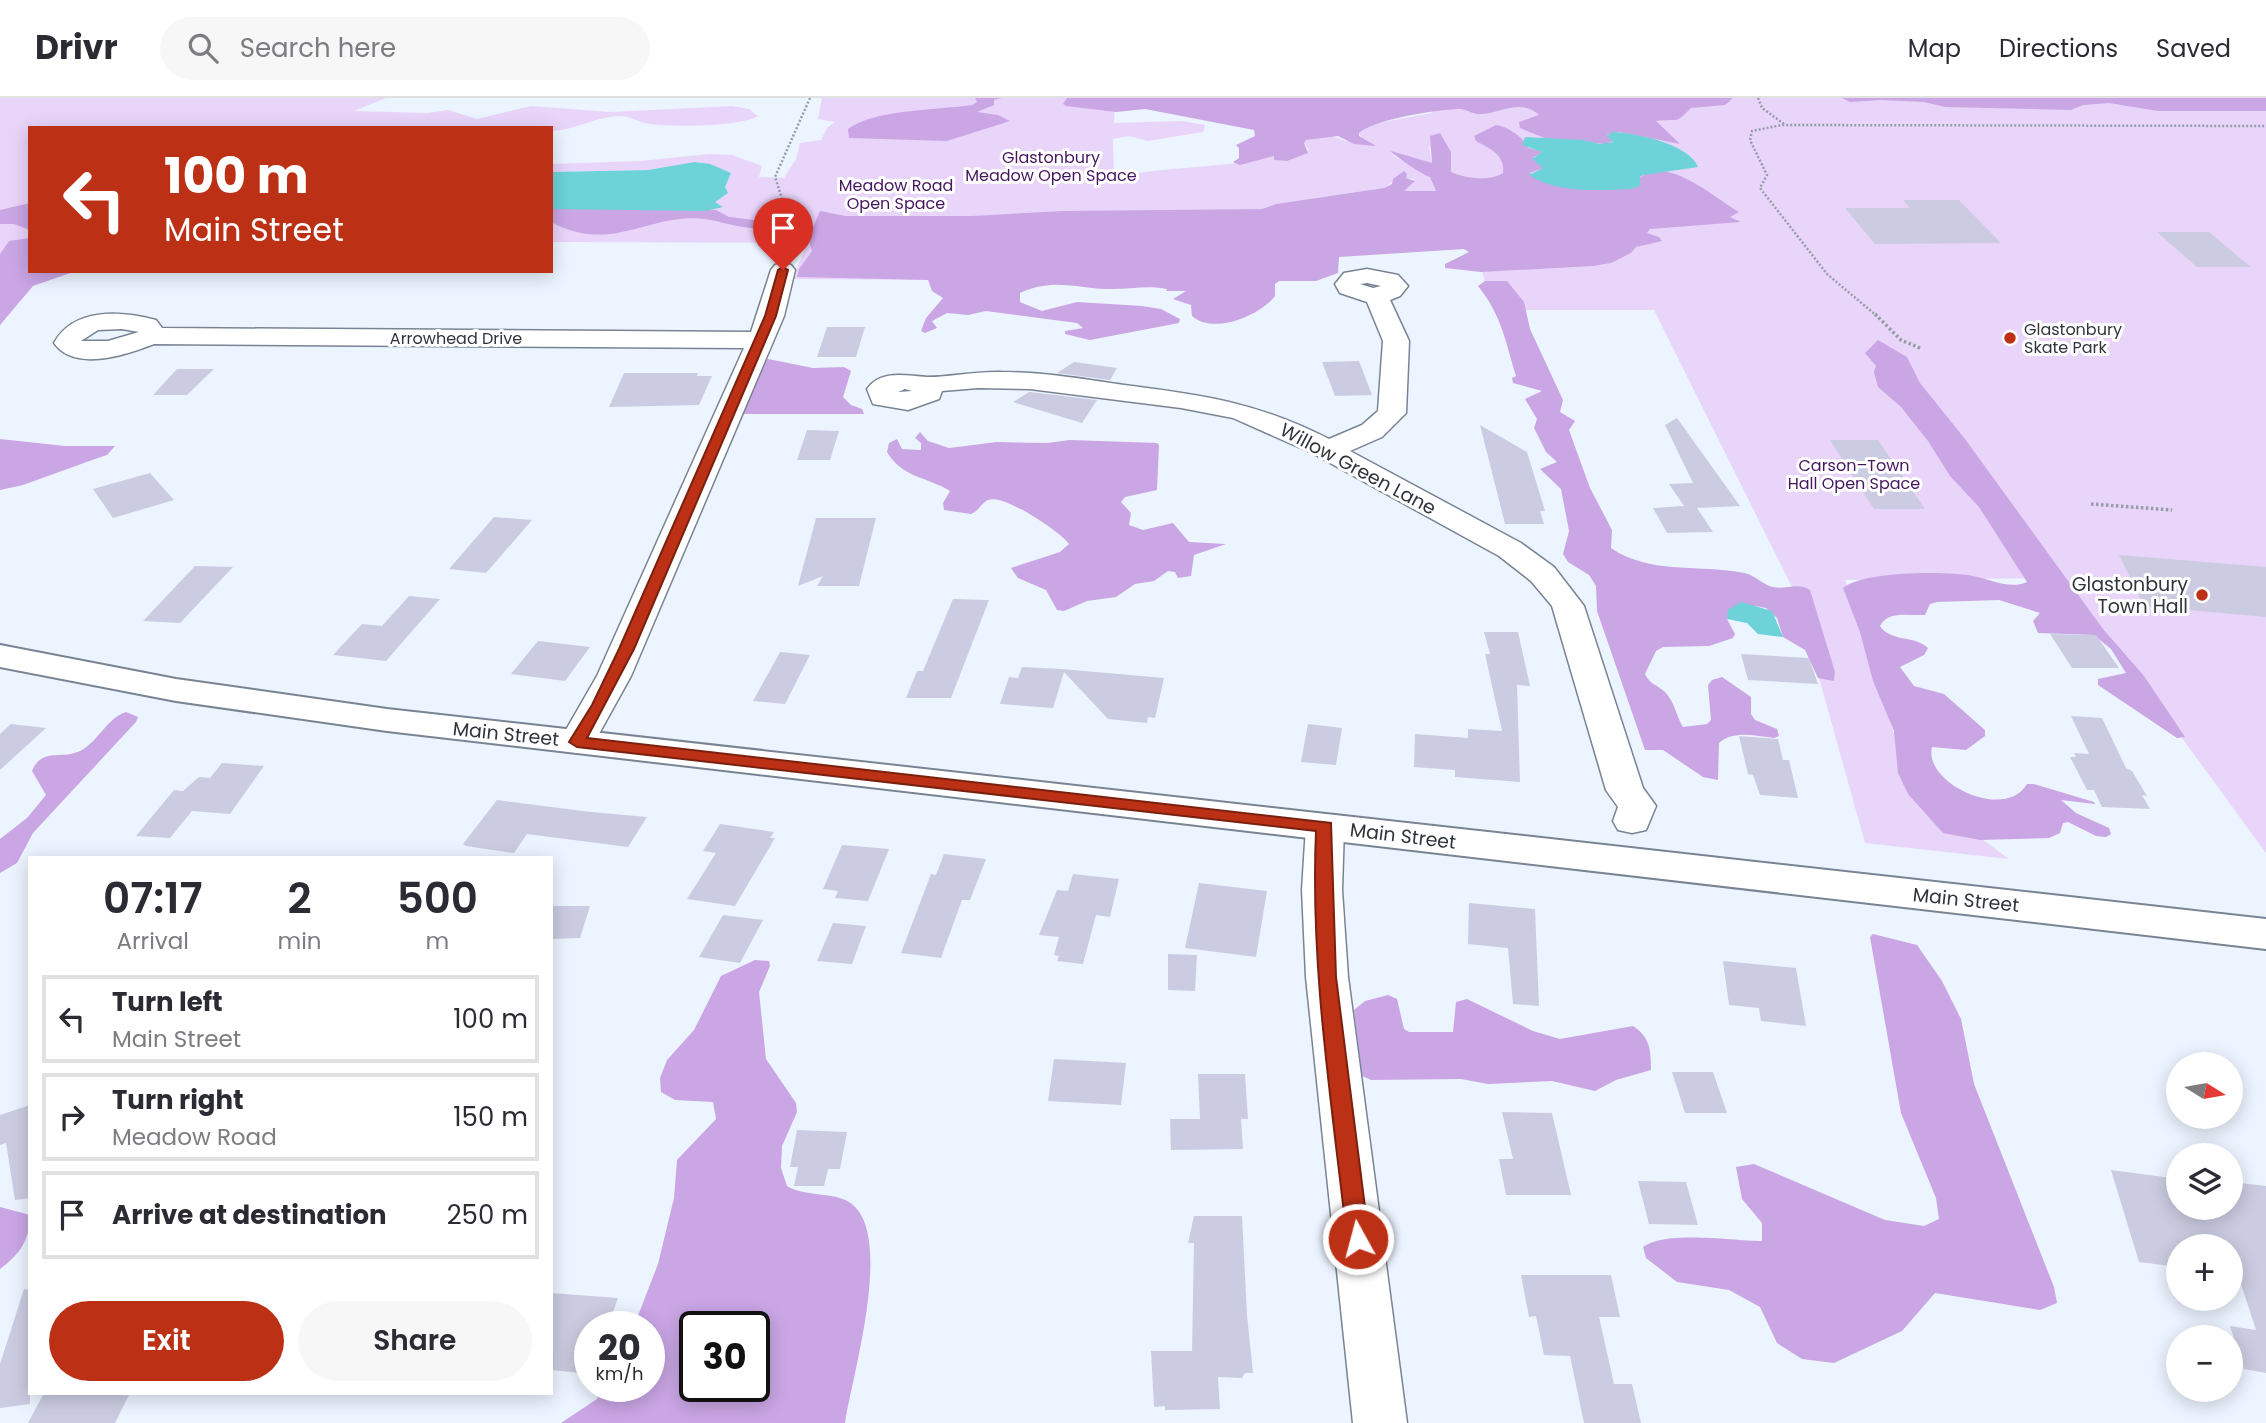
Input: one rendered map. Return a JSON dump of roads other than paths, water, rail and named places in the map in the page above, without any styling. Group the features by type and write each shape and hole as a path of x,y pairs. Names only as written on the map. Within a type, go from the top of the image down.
{"main road":[{"name":"Main Street","path":"0,656 263,704 2266,934"}],"street":[{"path":"577,742 614,676 761,340 776,301 783,270"},
{"path":"1325,451 1372,431 1392,413 1396,341 1376,295"},
{"name":"Arrowhead Drive","path":"150,336 761,340"},
{"name":"Willow Green Lane","path":"927,385 975,379 1025,381 1198,402 1257,417 1518,554 1554,584 1568,606 1629,806 1639,863"},
{"path":"1325,827 1322,890 1327,977 1380,1423"}],"water":[{"path":"1612,132 1661,141 1684,152 1698,167 1643,175 1640,177 1640,186 1631,189 1565,188 1529,175 1543,168 1532,159 1542,152 1522,145 1525,137 1583,140 1600,144 1613,142 1607,136"},
{"path":"695,162 710,164 731,173 725,187 728,193 715,202 723,207 705,211 553,209 553,172 648,170"},
{"path":"1741,602 1772,611 1783,637 1758,634 1747,623 1727,619 1728,610"}],"place":[{"name":"Glastonbury Skate Park","path":"2010,338"},
{"name":"Glastonbury Town Hall","path":"2202,595"}],"park label":[{"name":"Glastonbury Meadow Open Space","path":"1051,166"},
{"name":"Meadow Road Open Space","path":"896,194"},
{"name":"Carson–Town Hall Open Space","path":"1854,474"}]}
